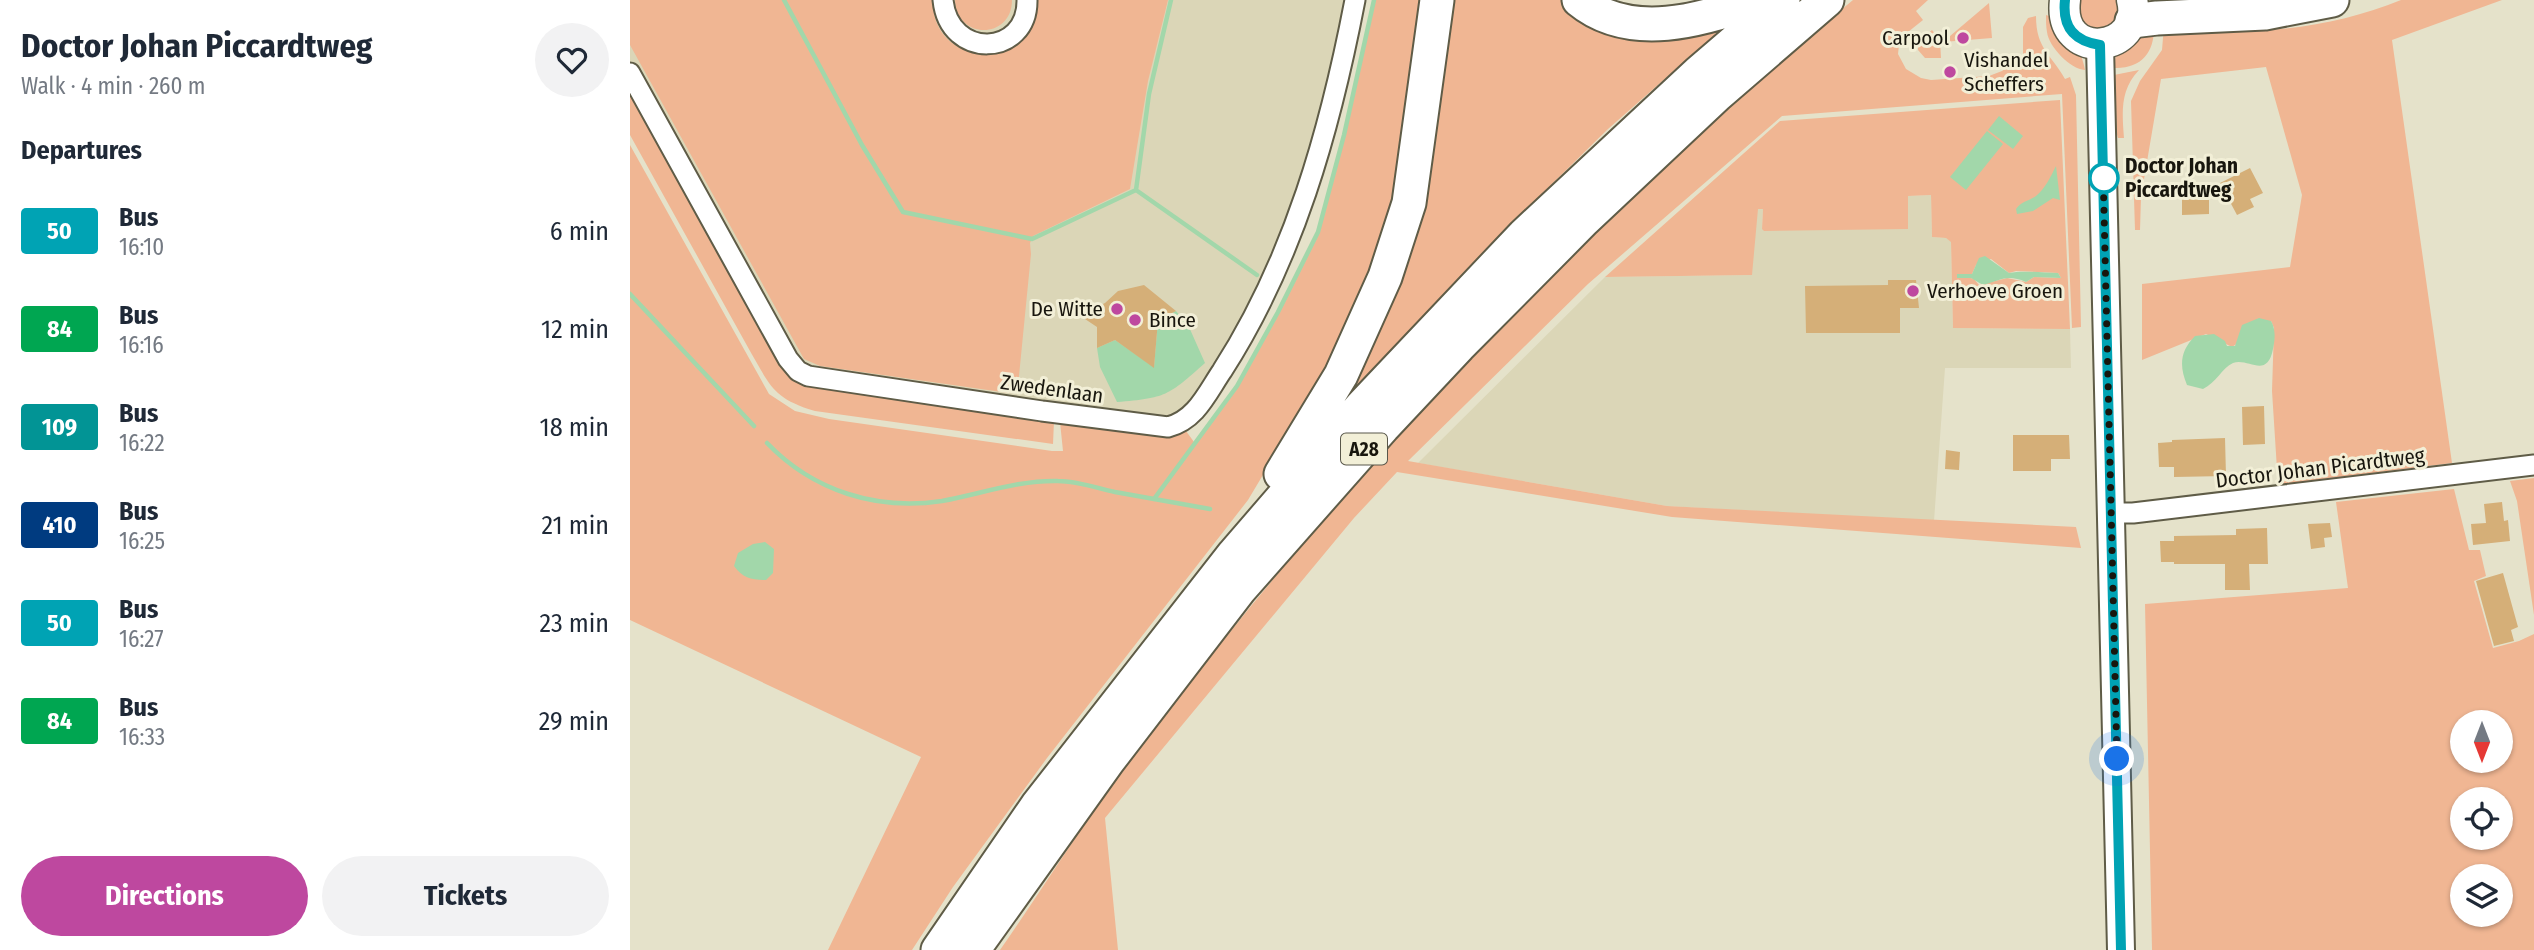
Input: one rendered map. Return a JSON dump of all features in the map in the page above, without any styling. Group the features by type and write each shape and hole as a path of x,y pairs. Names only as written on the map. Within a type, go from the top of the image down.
{"highway":[{"name":"A28","path":"1234,554 1341,374 1385,277 1409,203 1437,0"},
{"path":"1579,0 1608,16 1656,24 1699,19 1758,0"},
{"name":"A28","path":"938,950 1037,806 1234,554 1362,406 1524,235 1698,73 1783,0"},
{"name":"A28","path":"973,950 1108,761 1240,589 1383,427 1584,220 1717,95 1827,0"},
{"path":"2169,0 2219,0"},
{"path":"2132,11 2157,18 2265,13 2332,0"}],"main road":[{"path":"2065,0 2064,19 2067,27 2086,43 2100,45 2113,42 2121,36 2132,11"},
{"path":"2100,45 2121,950"}],"street":[{"path":"943,0 949,25 958,35 970,42 982,44 996,43 1008,38 1018,29 1025,18 1027,0"},
{"name":"Zwedenlaan","path":"630,72 788,359 798,371 808,376 1168,427 1184,421 1196,410 1238,345 1270,285 1302,205 1332,105 1355,0"},
{"name":"Doctor Johan Picardtweg","path":"2112,513 2146,512 2534,465"}],"shaded area":[{"path":"630,0 1355,0 1288,243 1184,421 808,376 630,72"},
{"path":"630,0 933,0 937,23 948,39 964,49 982,53 1001,50 1018,41 1031,24 1037,0 1168,0 1148,81 1130,189 1033,236 1030,243 1018,386 1009,393 820,366 804,359 630,45"},
{"path":"955,0 1012,0 1010,13 1003,22 984,30 973,28 964,22 958,13"},
{"path":"1374,0 1423,0 1394,199 1354,322 1248,500 1047,758 953,887 912,950 828,950 921,757 630,620 630,145 769,394 795,411 829,419 1052,451 1063,451 1060,422 1163,436 1186,431 1194,442 1216,416 1248,367 1318,232 1344,135"},
{"path":"1449,0 1565,0 1726,25 1608,129 1497,238 1318,427 1369,336"},
{"path":"1853,0 1928,0 1916,11 1923,20 1903,36 1898,54 1906,69 1921,78 1931,80 1989,76 2002,71 2023,55 2023,27 2028,18 2036,16 2041,44 2065,79 2070,77 2076,95 2081,327 2072,328 2062,94 1782,116 1588,284 1408,461 1667,506 2076,527 2081,548 1672,517 1397,472 1354,518 1105,818 1118,950 1000,950 1149,732 1301,546 1374,462 1526,300 1605,222 1768,72"},
{"path":"2077,0 2120,0 2121,16 2099,33 2078,22"},
{"path":"2401,0 2502,0 2392,40 2452,463 2278,485 2272,391 2274,328 2271,321 2232,347 2206,334 2142,360 2142,284 2290,267 2302,195 2266,67 2161,79 2141,197 2140,230 2135,230 2131,101 2140,81 2162,50 2164,26 2223,31 2284,29 2344,18"},
{"path":"1989,3 1992,38 1943,42"},
{"path":"2046,15 2060,23 2072,37 2085,70 2073,66 2056,50 2046,28"},
{"path":"2154,25 2152,43 2145,57 2132,66 2114,68 2116,54"},
{"path":"1932,30 1940,40 1941,58 1925,58 1918,50 1918,42"},
{"path":"2139,70 2125,93 2124,138 2118,138 2114,124 2114,75"},
{"path":"630,89 786,368 1054,421 1053,444 815,411 782,396 763,374 630,135"},
{"path":"2060,100 2070,329 1953,328 1951,242 1946,238 1932,237 1931,195 1908,196 1908,229 1764,231 1763,209 1758,209 1752,275 1605,277 1780,121","holes":["1991,259 2009,273 2058,273 2061,278 2034,277 2026,282 2007,278 1979,285 1974,279 1958,274 1972,274 1976,265"]},
{"path":"1999,116 2023,136 2013,149 1988,130"},
{"path":"1987,131 2003,144 1966,190 1950,177"},
{"path":"2056,166 2060,200 2053,198 2033,211 2017,214 2018,206 2042,190"},
{"path":"1931,195 1932,237 1951,241 1953,328 2070,329 2071,368 1945,368 1934,521 1667,506 1418,463 1605,277 1751,275 1757,209 1763,209 1762,229 1908,229 1908,196"},
{"path":"1985,256 2009,273 2058,273 2061,278 2034,277 2026,282 2009,278 1983,285 1971,278 1957,278 1957,274 1972,274 1979,258"},
{"path":"1176,311 1189,327 1205,363 1174,389 1157,397 1117,402 1100,367 1097,348 1115,340 1154,367 1158,320"},
{"path":"2259,318 2271,321 2274,331 2273,349 2266,363 2233,363 2203,389 2187,385 2182,359 2186,347 2195,336 2214,334 2225,341 2227,346 2235,346 2242,325"},
{"path":"2534,478 2534,615 2517,501 2510,481"},
{"path":"2454,489 2469,550 2480,550 2486,576 2474,581 2493,648 2534,634 2534,950 2152,950 2145,604 2348,588 2336,502"},
{"path":"765,542 774,549 773,573 766,580 744,576 734,566 738,553 753,544"}],"building":[{"path":"2250,168 2263,193 2250,199 2254,207 2237,215 2220,183"},
{"path":"2182,198 2209,198 2209,214 2182,215"},
{"path":"1888,280 1916,280 1919,308 1900,308 1900,333 1806,333 1805,286 1888,285"},
{"path":"1144,285 1176,311 1158,320 1154,368 1115,340 1097,348 1097,327 1079,315 1105,303 1118,291"},
{"path":"2264,406 2265,444 2243,445 2242,407"},
{"path":"2013,435 2069,435 2070,459 2051,459 2051,471 2013,471"},
{"path":"2225,438 2226,476 2174,477 2174,467 2159,467 2158,443"},
{"path":"1946,450 1960,452 1959,470 1945,469"},
{"path":"2502,502 2504,521 2508,520 2510,541 2473,545 2471,524 2486,523 2484,504"},
{"path":"2330,523 2332,537 2324,538 2325,547 2311,549 2308,524"},
{"path":"2267,528 2268,564 2249,564 2250,590 2225,590 2225,564 2161,562 2160,541 2174,541 2174,536 2236,535 2236,529"},
{"path":"2503,573 2518,627 2511,630 2514,641 2494,646 2476,581"}],"waterway":[{"path":"784,0 862,145 903,212 1032,239 1136,190 1257,275"},
{"path":"1136,190 1149,94 1171,0"},
{"path":"1154,499 1237,386 1318,232 1344,135 1374,0"},
{"path":"630,294 754,426"},
{"path":"767,443 805,474 847,494 870,500 894,503 942,501 1014,485 1058,481 1210,509"}],"bus line":[{"name":"50","path":"2065,0 2064,19 2067,27 2086,43 2100,45 2121,950"}],"place":[{"name":"Carpool","path":"1963,38"},
{"name":"Vishandel Scheffers","path":"1950,72"},
{"name":"Doctor Johan Piccardtweg","path":"2104,178"},
{"name":"Verhoeve Groen","path":"1913,291"},
{"name":"De Witte","path":"1117,309"},
{"name":"Bince","path":"1135,320"}],"route":[{"path":"2104,178 2103,169 2117,759"}]}
